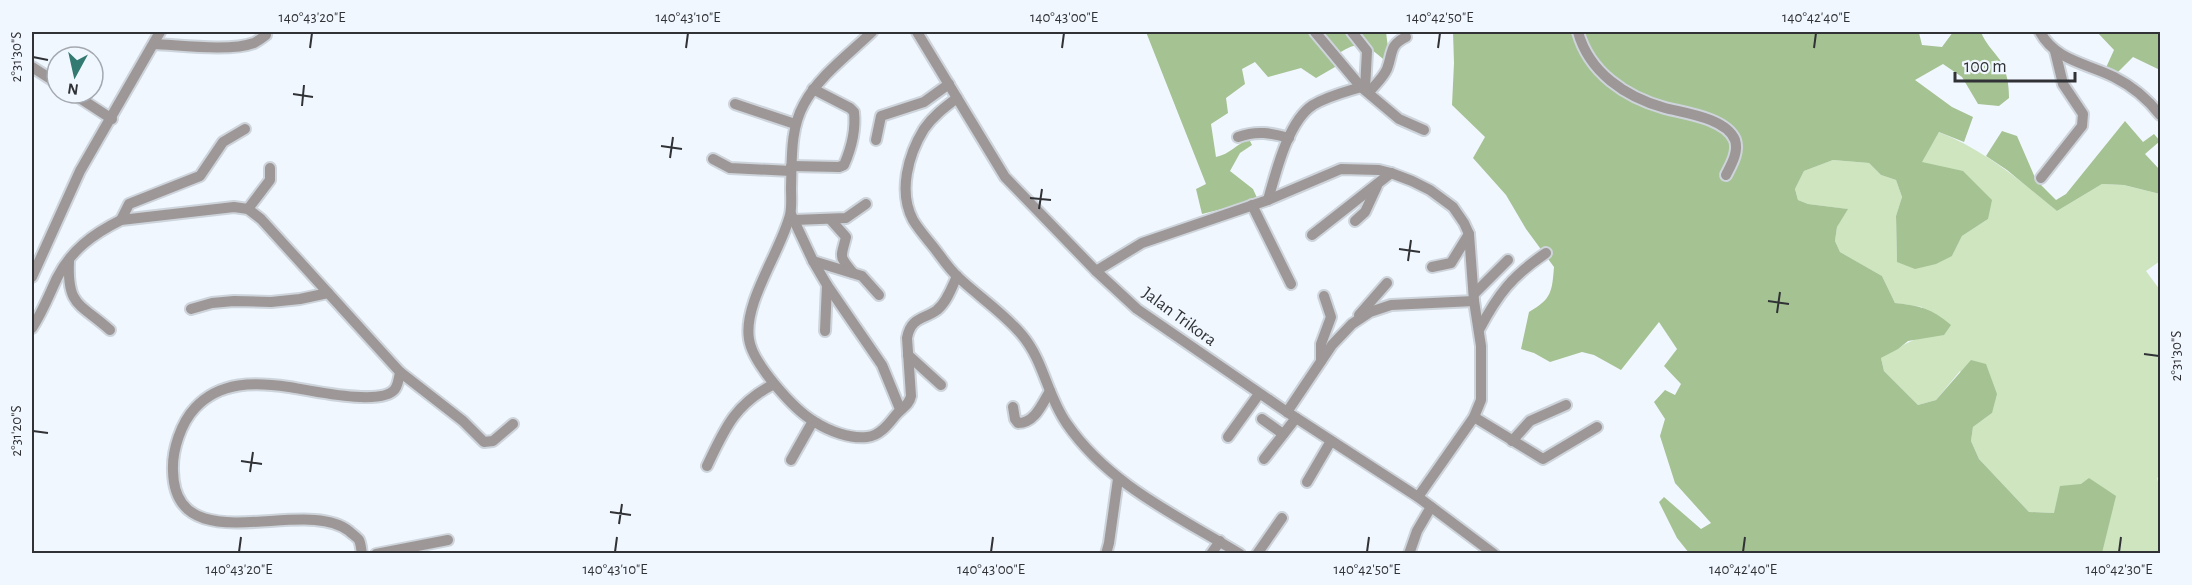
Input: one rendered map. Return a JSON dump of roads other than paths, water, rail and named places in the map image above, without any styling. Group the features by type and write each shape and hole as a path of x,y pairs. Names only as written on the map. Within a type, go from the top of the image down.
{"street":[{"path":"32,277 80,171 160,32"},
{"path":"872,32 813,89 795,124 791,169 792,217 827,285 882,365 900,410"},
{"name":"Jalan Trikora","path":"917,32 1005,177 1016,191 1044,215 1096,271 1141,312 1259,394 1419,497 1490,552"},
{"path":"1315,32 1365,89 1399,119 1424,130"},
{"path":"1352,32 1367,51 1365,89"},
{"path":"1578,32 1581,43 1594,65 1607,80 1639,98 1715,122 1731,135 1735,140 1735,157 1726,175"},
{"path":"2040,32 2055,51 2076,64 2124,82 2146,98 2160,115"},
{"path":"154,44 241,45 254,43 266,35"},
{"path":"1268,200 1289,138 1306,110 1329,97 1365,89 1386,70 1393,47 1398,41 1407,37"},
{"path":"2041,178 2082,126 2084,119 2063,84 2055,51"},
{"path":"32,67 45,75"},
{"path":"876,140 881,116 924,102 949,84"},
{"path":"713,159 730,168 791,169 844,165 853,133 854,112 813,89"},
{"path":"957,98 937,113 924,129 914,150 905,182 905,196 913,219 957,276 1016,327 1032,346 1057,408 1067,425 1118,479 1142,496 1240,554"},
{"path":"735,104 795,124"},
{"path":"90,105 112,119"},
{"path":"121,220 129,204 200,176 224,142 233,134 246,129"},
{"path":"1238,137 1251,132 1263,132 1289,138"},
{"path":"248,209 270,180 270,168"},
{"path":"1096,271 1142,243 1268,200 1341,169 1379,170 1430,190 1453,207 1464,222 1469,234 1479,331 1481,400 1474,417 1419,497"},
{"path":"1312,235 1391,173"},
{"path":"1355,221 1365,212 1378,185"},
{"path":"792,217 846,218 866,204"},
{"path":"1252,205 1291,284"},
{"path":"32,328 69,258 93,236 121,220 234,207 248,209 261,219 400,372 463,422 484,442 494,441 513,424"},
{"path":"792,217 758,291 751,313 748,338 753,353 774,384 813,421 826,428 852,437 867,437 878,434 900,410 907,406 912,396 908,355 909,329 919,319 939,309 957,276"},
{"path":"830,219 846,237 841,253 843,261 853,274"},
{"path":"1432,267 1451,263 1469,234"},
{"path":"1479,331 1488,313 1514,276 1546,253"},
{"path":"69,258 68,277 73,299 110,330"},
{"path":"1352,324 1370,312 1391,305 1474,297 1508,260"},
{"path":"813,261 866,279 879,295"},
{"path":"1264,459 1283,434 1291,415 1332,345 1387,283"},
{"path":"825,331 827,285"},
{"path":"191,309 234,300 271,303 328,293"},
{"path":"1322,361 1321,344 1331,317 1324,296"},
{"path":"908,355 941,385"},
{"path":"362,554 358,539 342,526 323,519 213,521 191,512 180,500 172,474 176,445 195,408 221,390 236,385 264,384 357,396 381,396 395,389 400,372"},
{"path":"706,466 733,415 762,390 774,384"},
{"path":"1013,407 1018,423 1028,422 1036,414 1050,391"},
{"path":"1228,437 1259,394"},
{"path":"1512,441 1530,421 1566,405"},
{"path":"1474,417 1543,459 1597,427"},
{"path":"1262,419 1283,434"},
{"path":"791,460 813,421"},
{"path":"1306,482 1331,441"},
{"path":"1106,554 1118,479"},
{"path":"1409,554 1417,531 1431,507"},
{"path":"1257,554 1282,518"},
{"path":"376,554 448,540"},
{"path":"1211,554 1220,541"}]}
